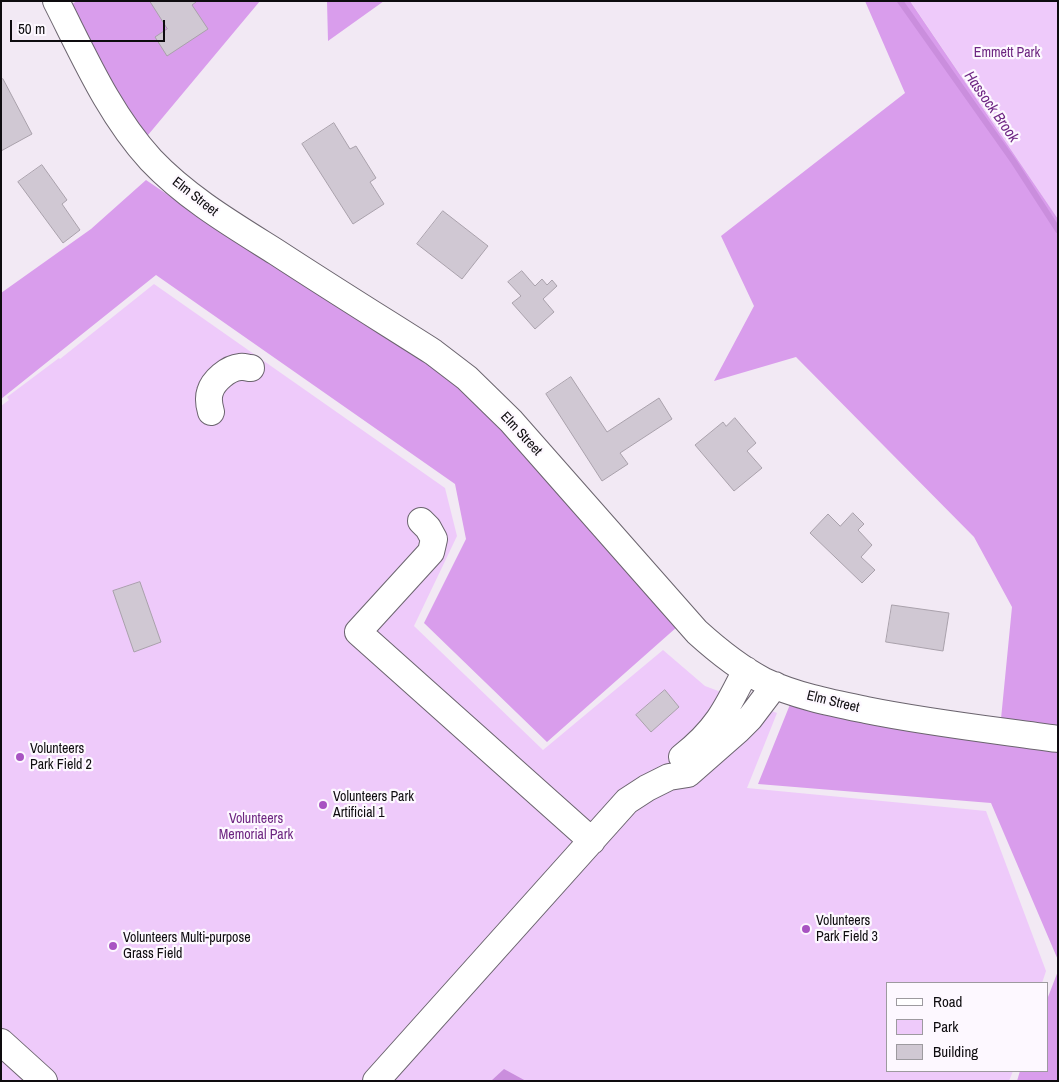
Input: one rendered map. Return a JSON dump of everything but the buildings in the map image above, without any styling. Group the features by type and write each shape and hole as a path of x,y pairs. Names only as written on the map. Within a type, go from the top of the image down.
{"street":[{"name":"Elm Street","path":"56,1 100,88 128,131 152,160 175,183 214,213 433,352 467,378 511,421 697,632 725,657 775,685 836,704 896,716 1058,740"},
{"path":"211,412 210,390 221,376 228,371 240,367 252,368"},
{"path":"421,521 428,528 434,539 431,552 358,632 592,841"},
{"path":"669,776 678,760 706,736 719,721 746,670"},
{"path":"376,1081 627,800 669,776 688,774 722,746 750,718 775,685"},
{"path":"1,1042 44,1081"}],"green space":[{"name":"Emmett Park","path":"910,1 1058,1 1058,219 913,5"},
{"name":"Volunteers Memorial Park","path":"154,284 445,488 457,536 414,626 543,750 663,650 705,686 777,713 747,788 986,811 1046,971 1042,982 886,982 886,1072 1013,1072 1009,1081 1,1081 1,406 9,400 7,397 60,359"}],"shaded area":[{"path":"77,1 260,1 143,141 64,9"},
{"path":"327,1 384,1 328,41"},
{"path":"865,1 910,1 1058,219 1058,960 991,803 758,784 795,692 1000,729 1012,607 974,537 796,357 714,381 754,306 721,236 905,93"},
{"path":"146,180 224,233 515,421 686,619 547,742 424,623 466,539 455,484 156,275 1,399 1,293 91,229"},
{"path":"1058,971 1058,1081 1017,1081 1020,1072 1049,1072 1049,994"},
{"path":"504,1069 526,1081 491,1081"}],"waterway":[{"name":"Hassock Brook","path":"900,1 1014,162 1058,230"}],"place":[{"name":"Volunteers Park Field 2","path":"20,757"},
{"name":"Volunteers Park Artificial 1","path":"323,805"},
{"name":"Volunteers Park Field 3","path":"806,929"},
{"name":"Volunteers Multi-purpose Grass Field","path":"113,946"}]}
